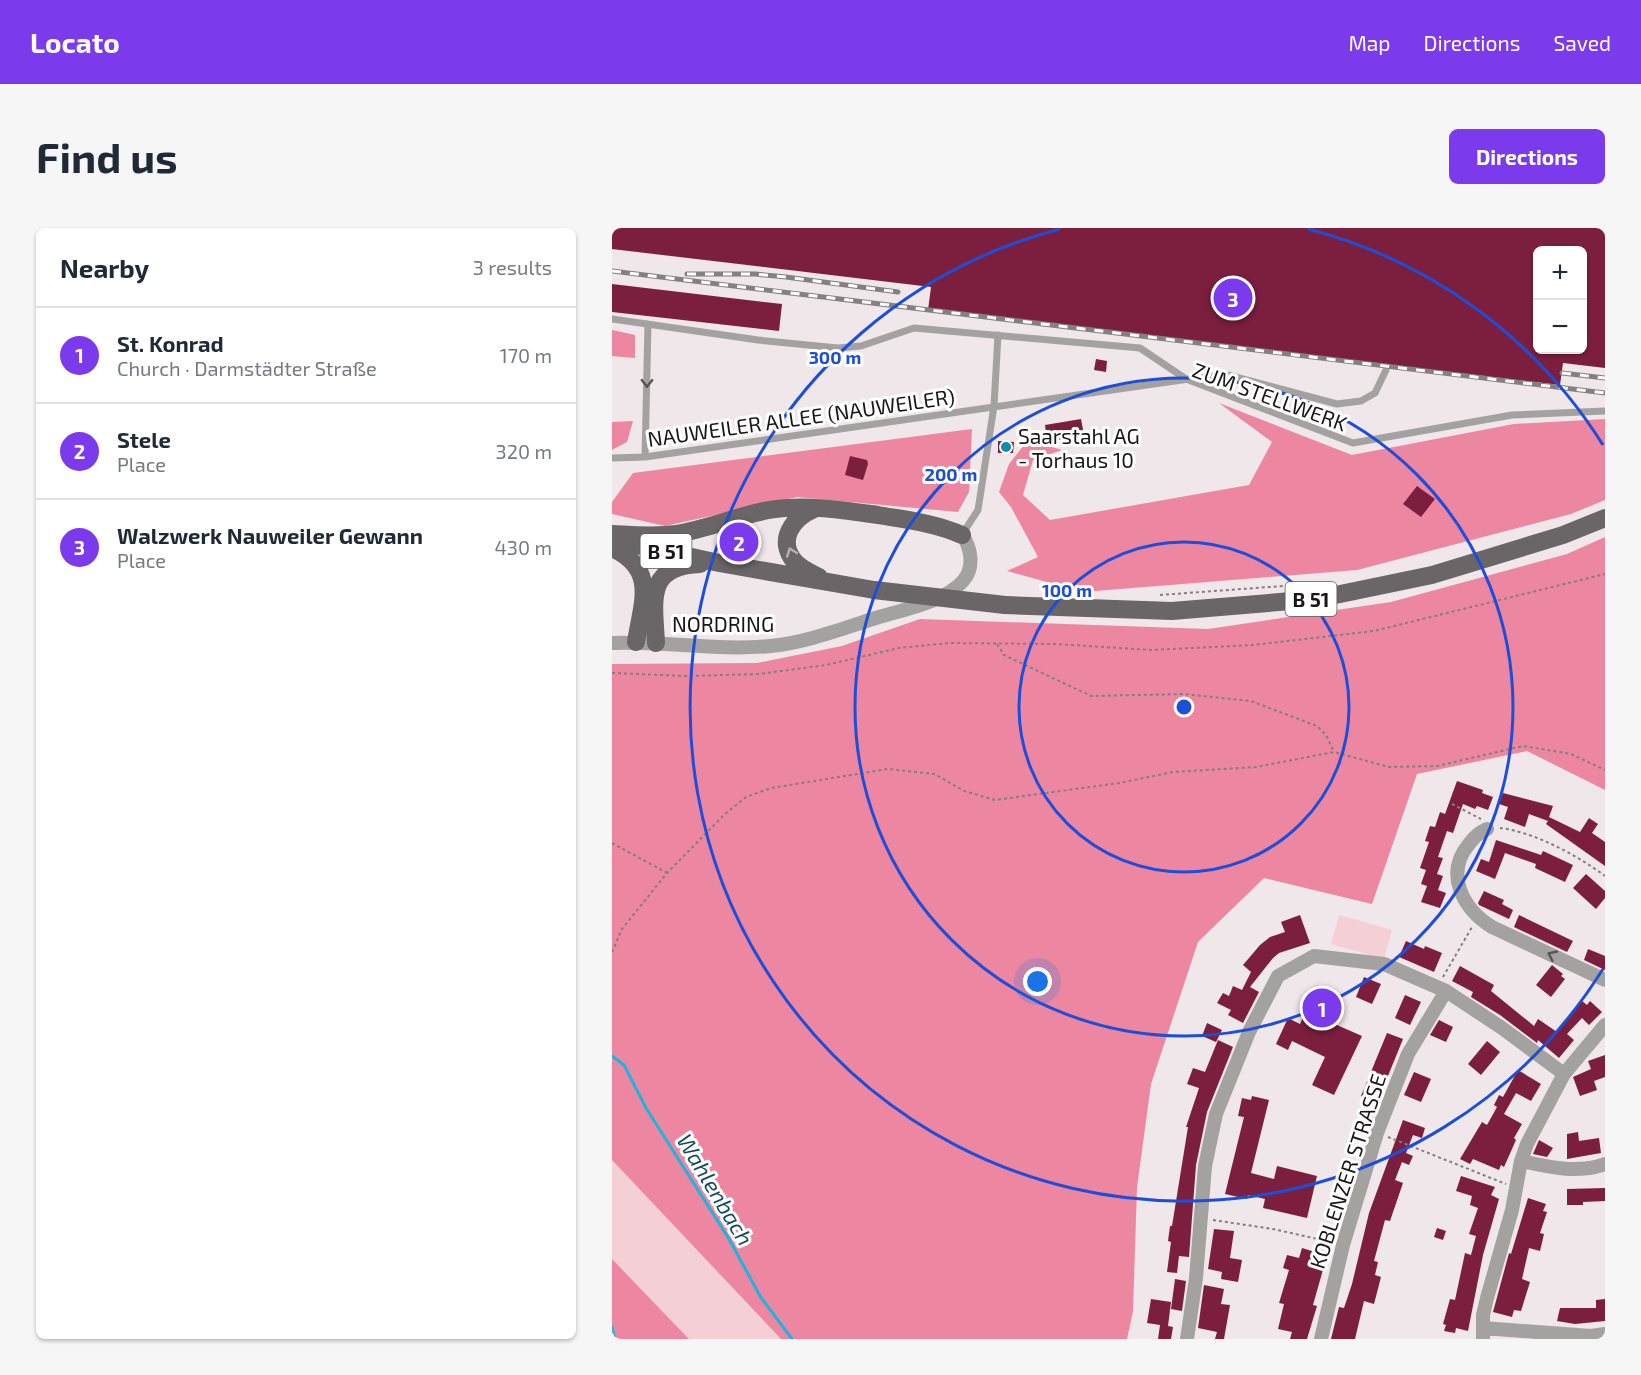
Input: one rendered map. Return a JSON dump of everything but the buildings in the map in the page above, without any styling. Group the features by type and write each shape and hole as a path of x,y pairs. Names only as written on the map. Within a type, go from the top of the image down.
{"main road":[{"path":"612,534 671,535 769,510 795,507 828,508 914,521 943,526 962,535"},
{"path":"814,509 796,519 790,528 787,539 788,548 796,564 834,584"},
{"name":"B 51","path":"612,540 719,563 874,590 1005,605 1172,611 1316,599 1432,575 1563,535 1605,518"},
{"path":"612,548 631,560 643,576 644,585 636,642"},
{"path":"656,643 655,594 659,581 665,573 683,565 719,563"}],"street":[{"name":"NORDRING","path":"612,643 636,642 709,647 772,646 807,640 927,602 951,591 967,576 971,558 968,543 962,535"},
{"path":"1488,829 1474,838 1458,862 1456,878 1477,918 1605,980"},
{"path":"1187,1339 1196,1278 1205,1166 1216,1114 1245,1041 1278,976 1314,956 1384,964 1442,989 1502,1028 1564,1074"},
{"name":"KOBLENZER STRASSE","path":"1321,1339 1342,1245 1377,1133 1408,1054 1442,989"},
{"path":"1605,1025 1564,1074 1527,1144 1487,1298 1483,1333 1591,1336 1605,1334"},
{"path":"1521,1161 1581,1170 1605,1164"}],"lane":[{"path":"612,319 758,340 847,348 861,346 914,328 1140,348 1186,379 1224,374 1337,404 1361,401 1375,393 1386,370"},
{"path":"645,457 648,324"},
{"path":"962,535 978,510 994,406 998,335"},
{"name":"ZUM STELLWERK","path":"994,406 1186,379 1353,443 1512,415 1605,411"},
{"name":"NAUWEILER ALLEE (NAUWEILER)","path":"612,458 645,457 994,406"}],"path":[{"path":"612,673 686,676 759,674 826,665 899,648 949,643 1152,650 1253,645 1374,631 1605,574"},
{"path":"1161,595 1288,586"},
{"path":"997,643 1004,655 1091,696 1183,694 1251,701 1317,726 1326,735 1334,752"},
{"path":"612,952 622,929 667,873 739,802 771,788 888,769 935,774 964,791 995,800 1119,783 1173,772 1256,767 1334,752 1389,767 1437,766 1523,746 1571,754 1605,770"},
{"path":"1452,804 1479,817 1488,829 1504,829 1548,844 1589,864 1605,876"},
{"path":"612,843 667,873"},
{"path":"1442,989 1454,955 1477,918"},
{"path":"1377,1133 1517,1188"},
{"path":"1201,1218 1273,1229 1342,1245"}],"shaded area":[{"path":"612,330 635,335 635,358 612,356"},
{"path":"1219,403 1352,455 1514,424 1605,419 1605,500 1571,514 1357,570 1083,592 1007,571 1038,557 1011,507 999,492 1009,464 1028,440 1062,450 1033,460 1023,495 1050,520 1249,485 1272,442"},
{"path":"633,421 627,442 612,450 612,422"},
{"path":"972,429 969,492 958,512 797,497 665,526 612,514 612,502 633,473"},
{"path":"1605,537 1605,790 1527,751 1417,774 1372,904 1264,878 1198,942 1151,1084 1137,1187 1133,1311 1127,1339 781,1339 612,1160 612,664 757,663 842,646 920,619 1208,629 1391,602 1567,554"},
{"path":"1339,915 1392,930 1384,959 1331,944"},
{"path":"612,1160 781,1339 689,1339 612,1259"},
{"path":"612,1259 689,1339 612,1339"}],"waterway":[{"name":"Wahlenbach","path":"612,1056 624,1065 646,1108 729,1239 760,1296 792,1339"},
{"path":"612,1327 615,1339"}],"railway":[{"path":"612,271 1605,393"},
{"path":"687,274 755,274 898,292"},
{"path":"1562,373 1605,378"}],"place":[{"name":"Walzwerk Nauweiler Gewann","path":"1233,298"},
{"name":"Saarstahl AG - Torhaus 10","path":"1006,447"},
{"name":"Stele","path":"739,542"},
{"name":"St. Konrad","path":"1322,1008"}]}
